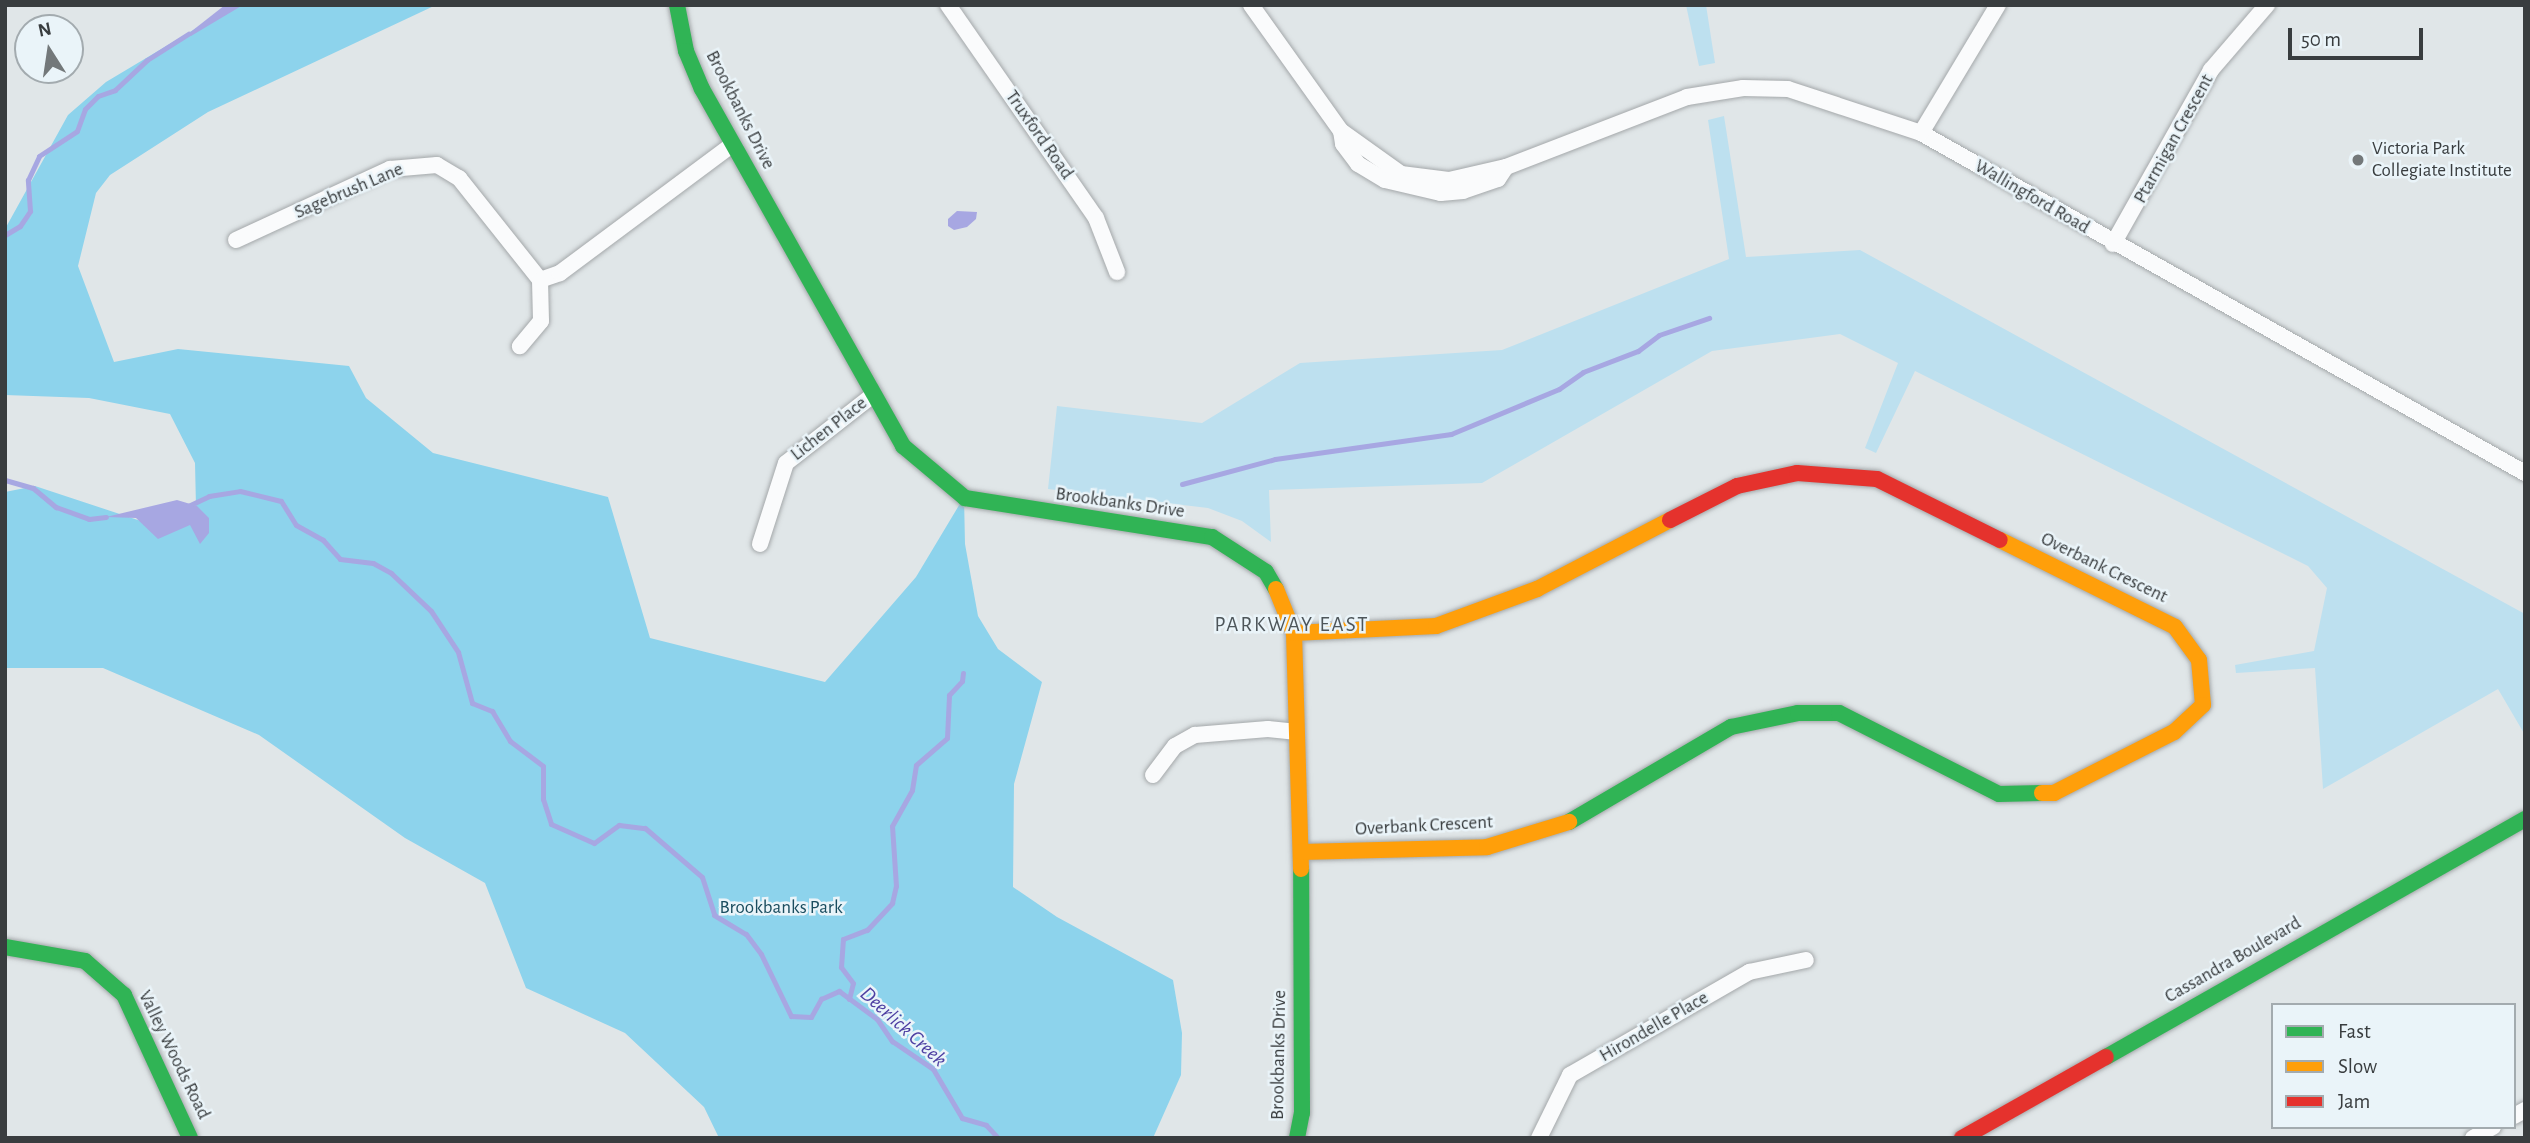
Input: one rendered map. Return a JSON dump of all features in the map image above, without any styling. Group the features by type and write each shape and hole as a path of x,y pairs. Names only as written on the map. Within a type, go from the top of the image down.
{"street":[{"name":"Brookbanks Drive","path":"677,5 686,51 732,145 903,446 965,498 1212,537 1266,572 1288,611 1293,633 1301,852 1303,1113 1297,1138"},
{"name":"Truxford Road","path":"948,5 1096,218 1117,272"},
{"name":"Wallingford Road","path":"1251,5 1341,131 1377,160 1401,174 1427,180 1449,180 1506,167 1687,97 1743,88 1788,89 1921,133 2113,244 2525,473"},
{"path":"1921,133 1998,5"},
{"name":"Ptarmigan Crescent","path":"2113,244 2211,70 2267,5"},
{"path":"520,346 541,321 540,280 560,273 732,145"},
{"name":"Sagebrush Lane","path":"236,240 390,169 437,165 459,178 540,280"},
{"name":"Lichen Place","path":"760,544 786,463 873,395"},
{"name":"Overbank Crescent","path":"1293,633 1436,626 1537,589 1737,486 1797,473 1877,479 2175,627 2199,660 2203,705 2174,732 2054,793 1999,794 1839,713 1798,713 1731,727 1573,821 1487,847 1301,852"},
{"path":"1153,775 1175,746 1195,735 1268,729 1295,732"},
{"name":"Cassandra Boulevard","path":"1962,1138 2525,820"},
{"name":"Valley Woods Road","path":"5,947 85,961 124,995 190,1138"},
{"name":"Hirondelle Place","path":"1539,1138 1570,1075 1749,972 1806,960"},
{"path":"2473,1138 2489,1129"}],"shaded area":[{"path":"225,5 243,5 191,36 188,34"},
{"path":"1686,5 1706,5 1715,63 1699,66"},
{"path":"1724,116 1746,257 1860,250 2525,614 2525,735 2498,689 2323,789 2315,668 2236,673 2235,665 2314,651 2327,588 2308,566 1915,371 1876,453 1865,448 1898,363 1840,334 1712,351 1482,483 1269,490 1271,542 1242,521 1208,508 1048,489 1057,406 1202,423 1300,363 1502,350 1729,259 1708,120"},
{"path":"957,211 977,212 976,219 967,227 954,230 948,226 948,219"},
{"path":"177,500 197,506 209,518 209,533 200,544 190,525 158,539 136,518 106,517"}],"green space":[{"name":"Brookbanks Park","path":"235,5 436,5 208,112 110,175 96,193 78,266 114,362 178,349 349,366 366,398 433,453 608,497 650,638 825,682 916,577 964,497 965,544 978,616 998,649 1042,682 1014,784 1013,887 1057,917 1173,980 1182,1033 1181,1075 1153,1138 719,1138 704,1107 625,1033 526,988 485,883 405,838 259,735 103,668 5,668 5,492 35,486 153,525 196,507 195,463 170,414 89,398 5,395 5,229 68,115 106,82"}],"waterway":[{"name":"Deerlick Creek","path":"5,235 20,226 30,211 28,180 39,156 77,131 85,109 98,96 115,90 147,60 188,34"},
{"path":"1182,484 1275,459 1451,434 1559,389 1583,372 1638,351 1659,335 1709,318"},
{"name":"Deerlick Creek","path":"5,480 33,488 56,507 89,519 106,517"},
{"name":"Deerlick Creek","path":"188,506 209,496 240,491 281,501 296,525 323,540 340,559 373,563 391,573 431,611 458,652 472,703 492,711 510,741 543,766 543,799 551,824 594,843 619,825 645,828 702,877 714,915 746,934 761,954 791,1016 811,1017 821,999 839,991 877,1019 892,1041 933,1069 962,1118 986,1125 998,1138"},
{"path":"849,999 853,983 841,967 843,939 867,930 892,903 896,886 892,826 912,790 916,765 947,738 949,695 962,681 963,673"}],"traffic: fast":[{"path":"677,5 686,51 702,89 903,446 965,498 1212,537 1266,572 1276,589"},
{"path":"1569,822 1731,727 1798,713 1839,713 1999,794 2042,793"},
{"path":"2106,1057 2525,819"},
{"path":"1297,1138 1302,1113 1301,869"},
{"path":"5,947 85,961 124,995 190,1138"}],"traffic: slow":[{"path":"1294,633 1436,626 1537,589 1670,520"},
{"path":"2000,540 2175,627 2199,660 2203,705 2174,732 2054,793 2042,793"},
{"path":"1276,589 1294,633 1301,869"},
{"path":"1301,852 1487,847 1569,822"}],"traffic: jam":[{"path":"1670,520 1737,486 1797,473 1877,479 2000,540"},
{"path":"1962,1138 2106,1057"}],"place":[{"name":"Victoria Park Collegiate Institute","path":"2358,160"}],"district":[{"name":"PARKWAY EAST","path":"1292,625"}]}
